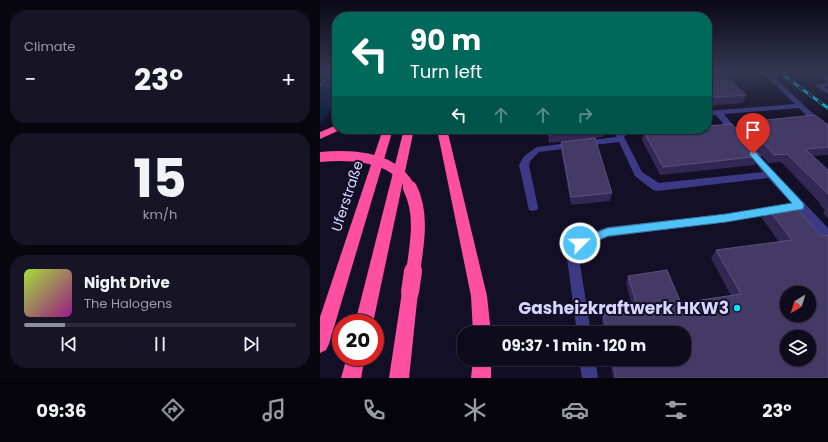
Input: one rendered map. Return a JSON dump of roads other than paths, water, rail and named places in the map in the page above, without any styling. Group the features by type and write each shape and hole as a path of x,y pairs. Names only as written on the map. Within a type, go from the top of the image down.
{"highway":[{"path":"320,136 332,130"},
{"name":"Uferstraße","path":"320,344 386,134"},
{"path":"366,314 408,134"},
{"path":"443,134 478,296 481,326"},
{"path":"320,157 360,156 381,161 397,170 410,184 414,192 418,211 418,237 399,378"},
{"path":"351,378 354,366"},
{"path":"481,378 482,366"}],"lane":[{"path":"784,90 811,118 828,132"},
{"path":"712,113 801,106"},
{"path":"718,112 770,174 828,236"},
{"path":"623,134 620,136 638,174 657,187 770,174"},
{"path":"533,207 524,165 527,158 537,150 622,140"},
{"path":"583,326 573,258 580,243 608,232 726,218 799,206"},
{"path":"588,366 590,378"}],"water":[{"path":"320,90 332,90 332,108 320,124"}],"railway":[{"path":"803,90 828,108"}],"place":[{"name":"Gasheizkraftwerk HKW3","path":"737,308"}]}
